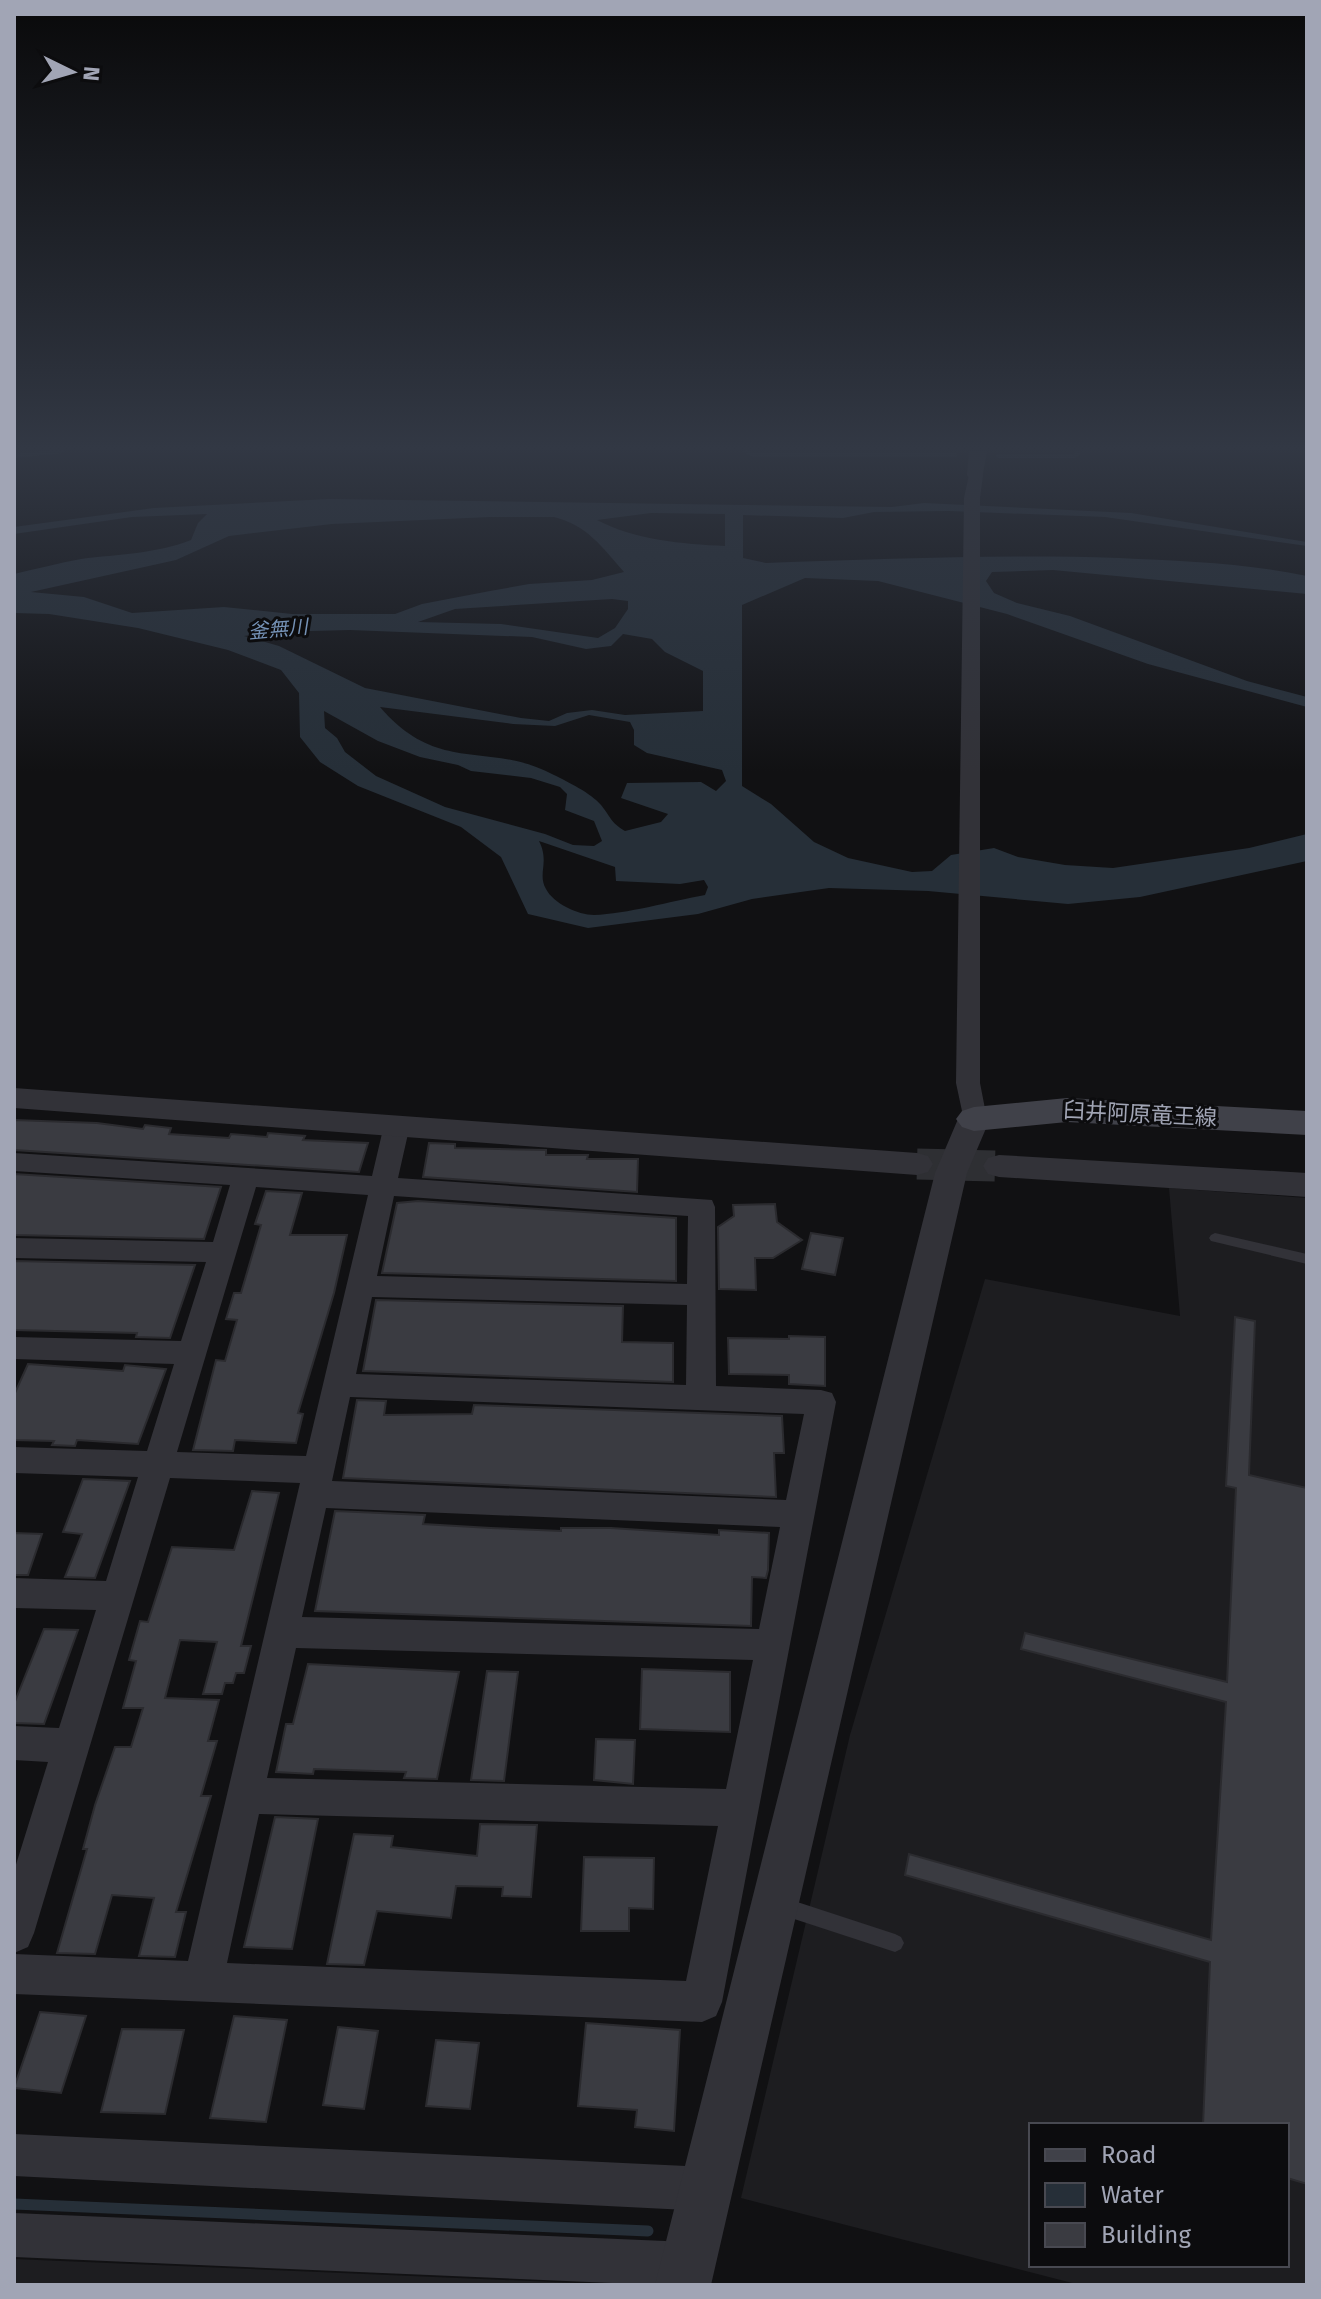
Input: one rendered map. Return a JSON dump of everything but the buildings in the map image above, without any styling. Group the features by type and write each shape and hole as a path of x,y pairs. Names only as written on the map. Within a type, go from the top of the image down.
{"main road":[{"name":"臼井阿原竜王線","path":"971,1102 1307,1123"}],"street":[{"path":"14,2235 686,2275 951,1173 971,1102 972,558"},
{"path":"14,1098 917,1164"},
{"path":"203,1981 397,1125"},
{"path":"14,1162 702,1207 701,1398"},
{"path":"999,1166 1307,1185"},
{"path":"16,1922 246,1178"},
{"path":"14,1248 223,1252"},
{"path":"360,1286 702,1295"},
{"path":"14,1348 192,1353"},
{"path":"14,1974 702,2002 821,1402 338,1385"},
{"path":"14,1460 158,1464 316,1482 798,1514"},
{"path":"14,1593 117,1596"},
{"path":"282,1632 773,1645"},
{"path":"14,1743 71,1746"},
{"path":"245,1796 741,1808"},
{"path":"14,2155 707,2189"}],"lane":[{"path":"1215,1238 1307,1259"},
{"path":"775,1904 895,1943"}],"shaded area":[{"path":"1169,1188 1307,1198 1307,2285 1080,2285 741,2198 850,1735 985,1279 1180,1316"},
{"path":"14,2259 624,2285 14,2285"}],"water":[{"name":"釜無川","path":"180,558 31,592 84,597 132,613 224,607 292,614 395,614 422,604 490,591 529,584 592,580 624,572 612,558 744,558 766,563 932,558 1124,558 1213,563 1307,576 1307,594 1053,570 992,572 986,581 994,593 1017,603 1070,616 1247,681 1307,697 1307,707 1148,664 1007,614 878,581 805,578 742,605 742,786 771,804 814,842 848,858 912,872 932,871 951,855 994,848 1018,857 1065,865 1113,868 1249,848 1307,834 1307,861 1140,897 1068,904 928,891 829,888 752,899 698,914 588,928 528,914 501,857 461,827 358,786 320,762 300,737 299,693 281,670 228,650 138,628 49,614 14,613 14,574 81,559","holes":["612,599 628,601 628,609 615,628 598,638 501,624 418,622 455,609","350,630 532,637 586,649 611,646 623,634 652,639 665,652 703,671 703,711 625,715 592,710 567,713 549,721 521,718 365,688 279,646 244,636 272,632","380,707 513,724 555,726 589,715 630,722 634,730 634,745 647,753 722,770 726,781 716,791 701,782 627,783 621,798 668,814 661,822 625,831 591,796 554,775 508,759 444,750 423,742","324,711 378,741 420,757 471,771 531,778 560,787 567,794 565,810 594,821 602,841 594,846 573,845 545,834 445,807 376,776 345,752 337,738 325,728","539,841 615,867 616,881 680,884 704,880 708,887 705,895 620,912 581,913 549,894 543,878"]}],"waterway":[{"path":"14,2204 648,2231"}],"tunnel":[{"path":"917,1164 999,1166"}]}
